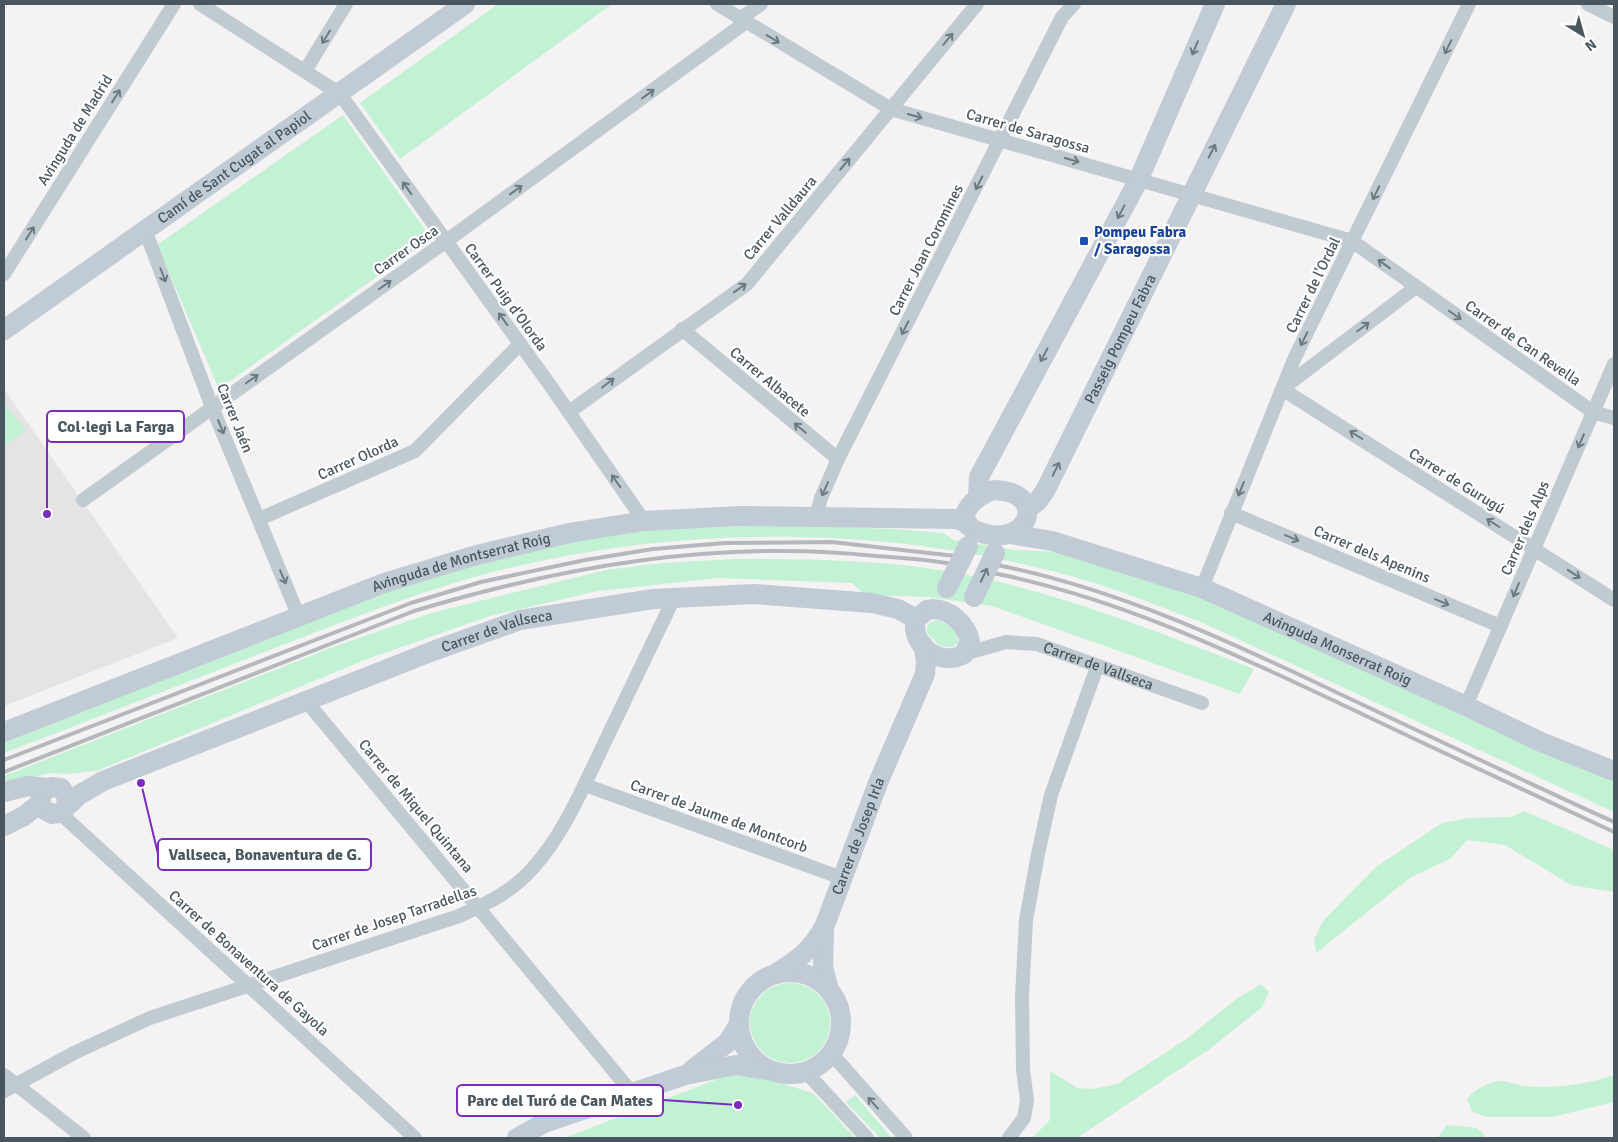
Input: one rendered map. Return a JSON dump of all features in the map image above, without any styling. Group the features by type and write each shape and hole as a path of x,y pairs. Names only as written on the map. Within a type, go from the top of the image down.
{"street":[{"name":"Avinguda de Madrid","path":"4,274 174,4"},
{"path":"200,4 340,94"},
{"path":"305,71 346,4"},
{"name":"Camí de Sant Cugat al Papiol","path":"6,325 340,94 465,4"},
{"name":"Carrer de Saragossa","path":"717,4 891,109 1352,241"},
{"name":"Carrer Osca","path":"83,500 446,242 743,20 760,4"},
{"name":"Carrer Valldaura","path":"569,412 747,284 977,4"},
{"name":"Carrer Joan Coromines","path":"816,516 821,498 838,459 1062,17 1074,4"},
{"path":"936,609 946,588 971,520 979,478 1138,181 1215,4"},
{"name":"Passeig Pompeu Fabra","path":"1028,512 1045,491 1190,194 1286,4"},
{"name":"Carrer de l'Ordal","path":"1202,588 1282,389 1352,241 1469,4"},
{"path":"1588,4 1614,17"},
{"name":"Carrer Puig d'Olorda","path":"340,94 569,412 644,521"},
{"name":"Carrer Jaén","path":"145,230 212,407 299,617"},
{"name":"Carrer de Can Revella","path":"1352,241 1593,412 1614,418"},
{"path":"1282,389 1416,287"},
{"name":"Carrer Albacete","path":"682,329 838,459"},
{"name":"Carrer Olorda","path":"258,519 415,450 520,344"},
{"name":"Carrer dels Alps","path":"1466,706 1614,364"},
{"name":"Carrer de Gurugú","path":"1282,389 1614,600"},
{"path":"922,681 961,645 965,618 995,553 1008,535 1018,530 1028,512 1020,499 1004,491 994,490 971,520"},
{"name":"Avinguda Monserrat Roig","path":"1028,512 1037,530 1052,541"},
{"name":"Carrer dels Apenins","path":"1231,513 1500,626"},
{"name":"Avinguda de Montserrat Roig","path":"4,732 384,583 473,556 568,533 644,521 740,516 971,520"},
{"path":"971,520 979,532 1008,535"},
{"name":"Avinguda Monserrat Roig","path":"1008,535 1052,541 1202,588 1466,706 1540,742 1614,771"},
{"name":"Carrer de Vallseca","path":"4,826 52,802 79,795 98,783 433,651 520,620 653,599 754,594 844,600 890,607 916,619"},
{"name":"Carrer de Josep Tarradellas","path":"9,1088 76,1052 150,1018 248,984 459,916 513,888 532,869 556,838 585,785 674,598"},
{"path":"936,609 952,616 961,645 933,654 923,645 914,630 916,619 927,610 936,609"},
{"name":"Carrer de Vallseca","path":"961,645 993,645 1019,642 1037,644 1202,704"},
{"path":"922,681 926,668 923,645"},
{"path":"1009,1138 1024,1118 1027,1100 1023,1070 1022,997 1026,920 1036,863 1051,795 1097,667"},
{"name":"Carrer de Josep Irla","path":"775,974 801,958 815,944 878,783 922,681"},
{"name":"Carrer de Miquel Quintana","path":"307,702 633,1094"},
{"name":"Carrer de Jaume de Montcorb","path":"585,785 842,878"},
{"path":"8,791 28,786 52,802"},
{"name":"Carrer de Bonaventura de Gayola","path":"52,802 415,1138"},
{"path":"517,1138 544,1123 685,1075 736,1065 769,1070 781,1074 806,1072 820,1064 836,1045 841,1026 838,1007 829,990 823,967 824,925"},
{"path":"769,1070 753,1060 747,1052 740,1035 738,1026 739,1012 750,990 758,983 775,974 784,972 804,974 822,983 829,990"},
{"path":"685,1075 727,1043 738,1026"},
{"path":"831,1053 906,1138"},
{"path":"806,1072 867,1138"},
{"path":"4,1075 9,1088 84,1138"}],"shaded area":[{"path":"4,389 178,638 4,706"}],"green space":[{"path":"498,4 612,4 400,159 360,103"},
{"path":"343,115 431,238 219,389 157,245"},
{"path":"4,403 26,430 4,447"},
{"path":"774,525 893,529 943,533 954,540 1014,550 1060,552 1154,577 1614,779 1614,812 1201,622 1120,592 1071,576 998,559 924,546 849,539 774,537 699,539 624,547 550,559 478,576 425,592 348,620 4,753 4,739 414,581 541,545 629,531"},
{"path":"734,559 865,562 963,574 1028,589 1093,609 1254,669 1240,694 992,606 929,597 876,595 862,592 852,583 718,578 598,591 490,616 367,659 99,770 69,774 50,773 4,784 4,776 336,646 431,613 606,570 662,563"},
{"path":"938,620 955,631 958,643 953,647 940,646 927,633 929,624"},
{"path":"1524,811 1614,850 1614,892 1571,885 1505,845 1467,840 1450,859 1411,877 1316,953 1314,940 1323,921 1376,867 1442,823 1469,818 1511,817"},
{"path":"790,983 805,986 818,995 827,1008 830,1023 827,1038 818,1051 805,1060 790,1063 775,1060 762,1051 753,1038 750,1023 753,1008 762,995 775,986"},
{"path":"1261,984 1269,992 1262,1007 1211,1048 1077,1138 1032,1138 1050,1120 1050,1071 1077,1088 1093,1089 1117,1084 1185,1040 1235,1000"},
{"path":"739,1071 813,1093 855,1138 564,1138"},
{"path":"1614,1076 1614,1102 1552,1117 1486,1117 1472,1111 1467,1099 1482,1087 1500,1081 1523,1086 1556,1087 1590,1082"},
{"path":"855,1095 892,1138 880,1138 846,1102"},
{"path":"1447,1125 1476,1128 1484,1134 1485,1138 1437,1138"}],"railway":[{"path":"4,760 411,603 481,582 585,560 653,549 725,543 832,542 955,556"},
{"path":"4,772 414,611 527,581 642,560 700,554 759,551 817,552 914,559 951,564"},
{"path":"997,565 1042,575 1129,602 1215,636 1614,822"},
{"path":"993,573 1084,597 1172,628 1258,665 1614,832"}],"place":[{"name":"Pompeu Fabra / Saragossa","path":"1084,241"},
{"name":"Col·legi La Farga","path":"47,514"},
{"name":"Vallseca, Bonaventura de G.","path":"141,783"},
{"name":"Parc del Turó de Can Mates","path":"738,1105"}]}
